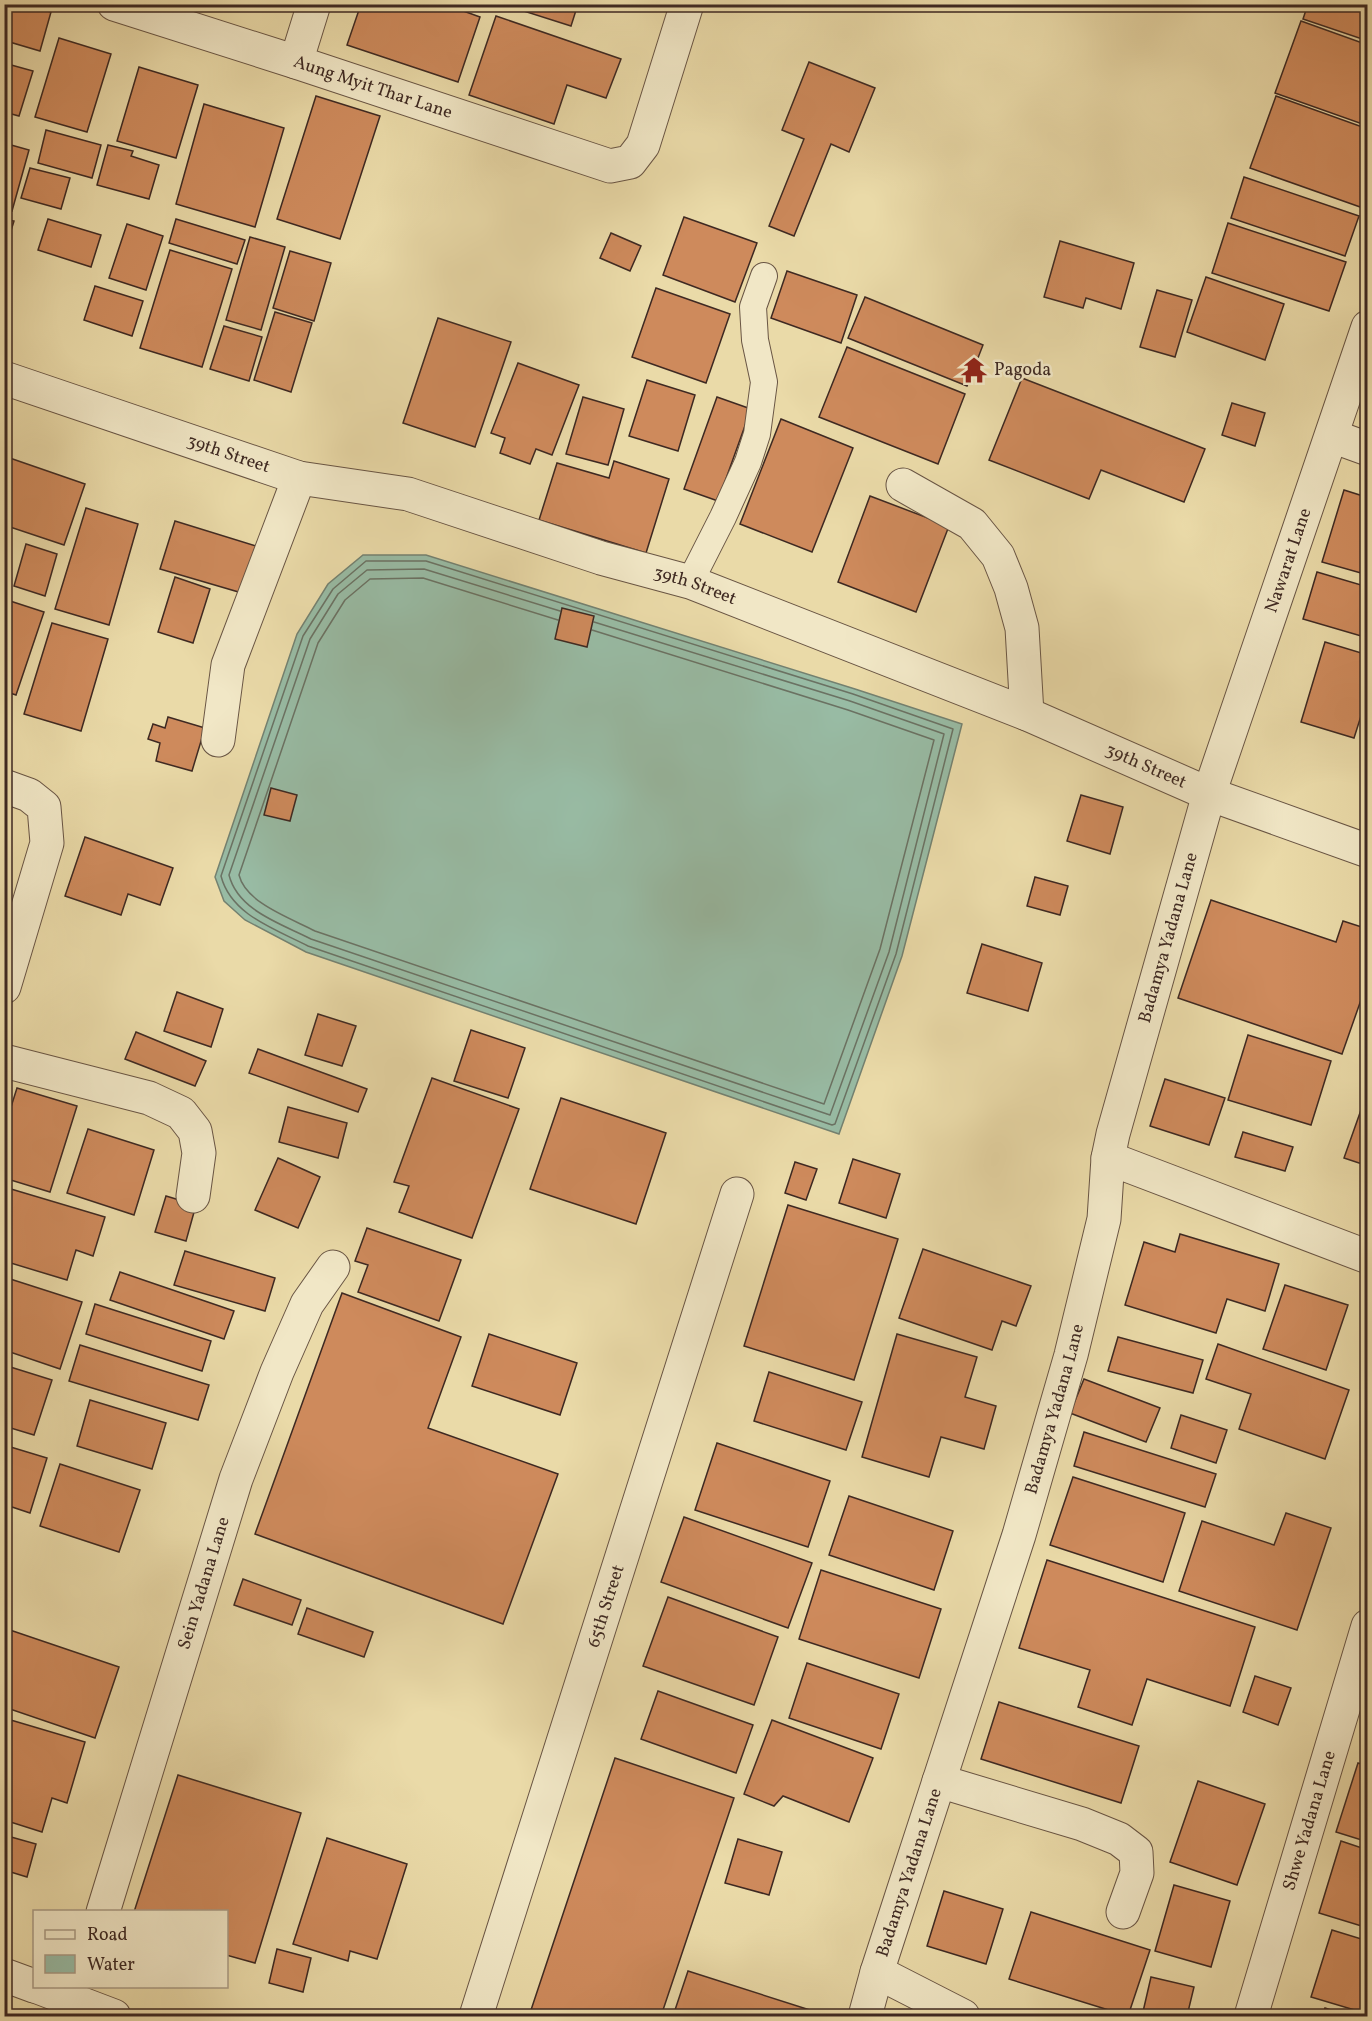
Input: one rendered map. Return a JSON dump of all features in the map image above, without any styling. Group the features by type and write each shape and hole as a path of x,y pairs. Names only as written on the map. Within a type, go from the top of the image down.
{"street":[{"name":"Aung Myit Thar Lane","path":"114,4 610,166 630,162 643,145 687,4"},
{"path":"296,62 314,4"},
{"name":"Nawarat Lane","path":"1209,794 1368,327"},
{"name":"39th Street","path":"4,378 299,478 408,494 601,558 690,582 1027,714 1209,794 1368,850"},
{"path":"1332,436 1368,449"},
{"path":"218,740 228,664 299,478"},
{"path":"903,485 972,524 998,556 1011,588 1022,628 1027,714"},
{"path":"4,786 28,795 44,807 47,843 4,987"},
{"name":"Badamya Yadana Lane","path":"866,2016 877,1972 1019,1535 1071,1355 1104,1220 1107,1158 1209,794"},
{"path":"4,1061 149,1098 181,1113 195,1131 199,1153 193,1196"},
{"path":"1107,1158 1368,1257"},
{"name":"65th Street","path":"476,2016 738,1194"},
{"name":"Sein Yadana Lane","path":"103,1910 236,1479 277,1372 307,1304 333,1268"},
{"name":"Shwe Yadana Lane","path":"1251,2016 1368,1626"},
{"path":"939,1781 1082,1824 1128,1845 1136,1852 1137,1873 1123,1912"},
{"path":"877,1972 963,2016"},
{"path":"4,1974 33,1985"},
{"path":"40,1988 114,2016"}],"lane":[{"path":"690,582 748,462 757,434 764,382 755,340 753,307 764,276"}],"water":[{"path":"363,555 426,555 962,724 902,956 839,1134 306,952 245,920 224,901 215,877 297,634 328,584"}],"building":[{"path":"4,4 24,4 51,12 40,51 6,41 4,45"},
{"path":"361,4 444,4 480,17 458,82 347,45"},
{"path":"502,4 578,4 571,26"},
{"path":"1308,4 1368,4 1368,41 1303,19"},
{"path":"496,16 621,59 606,98 567,85 554,124 469,95"},
{"path":"1301,21 1368,45 1368,126 1275,93"},
{"path":"59,38 111,54 87,132 35,117"},
{"path":"809,62 875,88 849,152 831,144 794,236 769,226 804,139 782,130"},
{"path":"4,63 33,71 19,116 4,112"},
{"path":"139,67 198,85 176,158 117,141"},
{"path":"316,96 380,116 340,239 277,219"},
{"path":"1276,96 1368,129 1368,195 1363,208 1250,168"},
{"path":"204,104 284,128 255,227 176,204"},
{"path":"46,130 101,145 92,178 38,163"},
{"path":"4,143 29,150 12,211 4,209"},
{"path":"108,145 133,151 131,156 159,165 149,199 97,185"},
{"path":"30,168 70,178 61,209 21,198"},
{"path":"1244,177 1359,216 1345,256 1231,218"},
{"path":"684,217 757,243 735,302 663,275"},
{"path":"4,219 14,221 4,253"},
{"path":"48,219 101,235 91,267 38,250"},
{"path":"176,219 245,240 237,264 169,243"},
{"path":"1228,223 1346,262 1329,311 1212,273"},
{"path":"127,224 163,236 146,290 109,278"},
{"path":"611,233 641,246 630,271 600,258"},
{"path":"250,237 285,247 261,330 226,320"},
{"path":"1060,241 1134,263 1121,309 1086,298 1083,308 1044,297"},
{"path":"170,250 232,269 202,367 140,348"},
{"path":"290,251 331,263 314,321 273,308"},
{"path":"787,271 857,295 841,343 771,318"},
{"path":"1206,277 1284,304 1265,360 1187,332"},
{"path":"95,286 143,301 132,336 84,320"},
{"path":"656,288 730,314 706,383 632,357"},
{"path":"1157,290 1192,300 1175,357 1140,347"},
{"path":"865,297 983,345 967,386 848,338"},
{"path":"275,312 312,323 291,392 254,380"},
{"path":"438,318 511,342 475,447 403,423"},
{"path":"224,326 262,337 249,381 210,369"},
{"path":"847,347 965,394 938,464 819,417"},
{"path":"518,363 579,385 552,455 536,449 530,464 500,453 505,438 491,433"},
{"path":"1022,378 1205,449 1184,502 1101,470 1089,499 989,460"},
{"path":"647,380 695,395 678,451 629,436"},
{"path":"583,397 624,409 608,465 566,454"},
{"path":"717,397 751,409 718,501 684,489"},
{"path":"1232,403 1265,413 1255,446 1222,435"},
{"path":"781,419 853,448 812,552 740,524"},
{"path":"4,456 85,484 64,545 4,525"},
{"path":"614,461 669,479 646,553 539,520 557,463 609,478"},
{"path":"1367,482 1368,575 1322,562 1344,490 1363,496"},
{"path":"870,496 949,526 916,612 838,582"},
{"path":"86,508 138,524 109,625 55,609"},
{"path":"175,521 256,546 242,593 160,569"},
{"path":"26,544 57,554 45,596 14,586"},
{"path":"1317,572 1368,587 1368,638 1303,619"},
{"path":"175,577 210,589 193,643 158,632"},
{"path":"4,599 44,612 16,695 4,691"},
{"path":"562,608 594,616 587,647 555,639"},
{"path":"52,623 108,639 81,731 24,714"},
{"path":"1325,642 1368,655 1368,694 1354,738 1301,722"},
{"path":"4,717 11,719 4,738"},
{"path":"168,717 205,728 192,771 156,761 160,743 148,739 153,724 165,728"},
{"path":"271,788 297,795 290,821 264,815"},
{"path":"1081,795 1123,807 1110,854 1067,841"},
{"path":"85,837 173,868 160,905 128,894 121,915 65,896"},
{"path":"1035,877 1068,886 1060,915 1027,906"},
{"path":"1211,900 1336,942 1343,921 1368,929 1368,980 1342,1054 1178,998"},
{"path":"982,944 1042,963 1028,1011 967,993"},
{"path":"177,992 223,1009 211,1047 164,1031"},
{"path":"318,1014 356,1026 342,1066 305,1055"},
{"path":"471,1030 525,1048 508,1098 454,1081"},
{"path":"136,1032 206,1061 195,1086 125,1059"},
{"path":"1248,1035 1331,1061 1311,1125 1228,1100"},
{"path":"258,1049 367,1089 358,1112 249,1073"},
{"path":"432,1078 519,1109 472,1238 399,1212 409,1186 394,1182"},
{"path":"1165,1079 1225,1098 1209,1145 1150,1126"},
{"path":"17,1088 77,1106 50,1192 4,1178 4,1129"},
{"path":"561,1098 666,1133 636,1224 530,1189"},
{"path":"288,1107 347,1123 338,1158 279,1142"},
{"path":"1361,1110 1368,1112 1368,1166 1344,1158"},
{"path":"88,1129 154,1150 134,1215 67,1193"},
{"path":"1243,1132 1293,1147 1285,1171 1235,1157"},
{"path":"278,1158 320,1177 298,1228 255,1210"},
{"path":"853,1159 900,1174 886,1218 839,1203"},
{"path":"795,1162 817,1169 806,1200 785,1193"},
{"path":"11,1189 105,1217 93,1256 76,1250 67,1280 4,1261 4,1209"},
{"path":"166,1196 196,1205 186,1241 155,1232"},
{"path":"788,1205 898,1239 854,1380 744,1346"},
{"path":"367,1228 461,1260 439,1321 358,1292 368,1265 355,1261"},
{"path":"1180,1234 1279,1264 1265,1311 1227,1299 1216,1333 1125,1305 1144,1242 1175,1252"},
{"path":"923,1249 1031,1286 1016,1326 1002,1321 992,1350 899,1318"},
{"path":"185,1251 275,1278 265,1311 174,1285"},
{"path":"120,1272 234,1311 224,1339 110,1300"},
{"path":"4,1277 82,1302 60,1369 4,1350"},
{"path":"1285,1285 1348,1305 1326,1370 1263,1349"},
{"path":"342,1293 461,1337 428,1428 558,1474 503,1624 255,1534"},
{"path":"95,1304 211,1341 202,1371 86,1334"},
{"path":"489,1334 577,1363 560,1415 472,1386"},
{"path":"897,1334 977,1357 965,1397 996,1406 984,1449 941,1437 929,1477 862,1457"},
{"path":"1118,1337 1203,1360 1193,1393 1108,1371"},
{"path":"1218,1344 1349,1390 1325,1459 1239,1429 1251,1394 1206,1379"},
{"path":"80,1345 209,1385 198,1420 69,1381"},
{"path":"4,1365 52,1380 34,1435 4,1426"},
{"path":"769,1372 862,1402 846,1450 754,1421"},
{"path":"1084,1379 1160,1408 1146,1442 1070,1413"},
{"path":"90,1400 166,1423 152,1469 77,1446"},
{"path":"1181,1415 1227,1430 1216,1463 1171,1448"},
{"path":"1084,1432 1216,1474 1205,1507 1074,1466"},
{"path":"717,1443 830,1481 808,1547 695,1510"},
{"path":"4,1445 47,1458 30,1513 9,1506 4,1520"},
{"path":"60,1464 140,1490 119,1552 40,1526"},
{"path":"1073,1477 1185,1513 1163,1582 1050,1545"},
{"path":"849,1496 953,1531 934,1590 829,1555"},
{"path":"1286,1513 1331,1528 1297,1630 1179,1591 1202,1521 1274,1545"},
{"path":"684,1517 812,1563 788,1628 661,1582"},
{"path":"1047,1560 1255,1627 1230,1706 1147,1679 1132,1725 1078,1707 1090,1670 1019,1648"},
{"path":"821,1570 941,1609 919,1678 799,1639"},
{"path":"243,1579 301,1600 292,1625 234,1605"},
{"path":"668,1597 778,1637 754,1705 643,1666"},
{"path":"307,1608 373,1632 364,1657 298,1634"},
{"path":"4,1628 119,1667 95,1738 4,1707"},
{"path":"807,1663 899,1694 881,1749 789,1718"},
{"path":"1255,1676 1291,1688 1278,1725 1243,1712"},
{"path":"658,1691 753,1725 736,1773 641,1739"},
{"path":"999,1702 1139,1746 1121,1803 981,1759"},
{"path":"4,1718 85,1742 67,1803 52,1798 42,1832 4,1820"},
{"path":"772,1720 873,1758 849,1822 783,1796 774,1806 744,1794"},
{"path":"615,1758 734,1798 661,2016 529,2016"},
{"path":"1358,1763 1368,1766 1368,1842 1336,1832"},
{"path":"178,1775 301,1813 255,1963 228,1956 228,1910 135,1910"},
{"path":"1198,1781 1265,1804 1237,1885 1170,1862"},
{"path":"4,1835 36,1844 27,1877 4,1870"},
{"path":"327,1838 407,1864 377,1959 350,1951 348,1961 293,1944"},
{"path":"738,1839 782,1852 769,1895 725,1883"},
{"path":"1341,1841 1368,1850 1368,1928 1319,1913"},
{"path":"1174,1885 1230,1901 1211,1967 1155,1951"},
{"path":"944,1891 1003,1909 986,1964 927,1946"},
{"path":"1031,1912 1150,1950 1128,2016 1009,1979"},
{"path":"1332,1930 1368,1941 1368,2014 1311,1997"},
{"path":"277,1949 311,1958 303,1992 269,1983"},
{"path":"688,1971 813,2011 811,2016 673,2016"},
{"path":"1151,1977 1194,1987 1187,2016 1142,2016"},
{"path":"1325,2008 1349,2016 1322,2016"}],"place":[{"name":"Pagoda","path":"974,370"}]}
